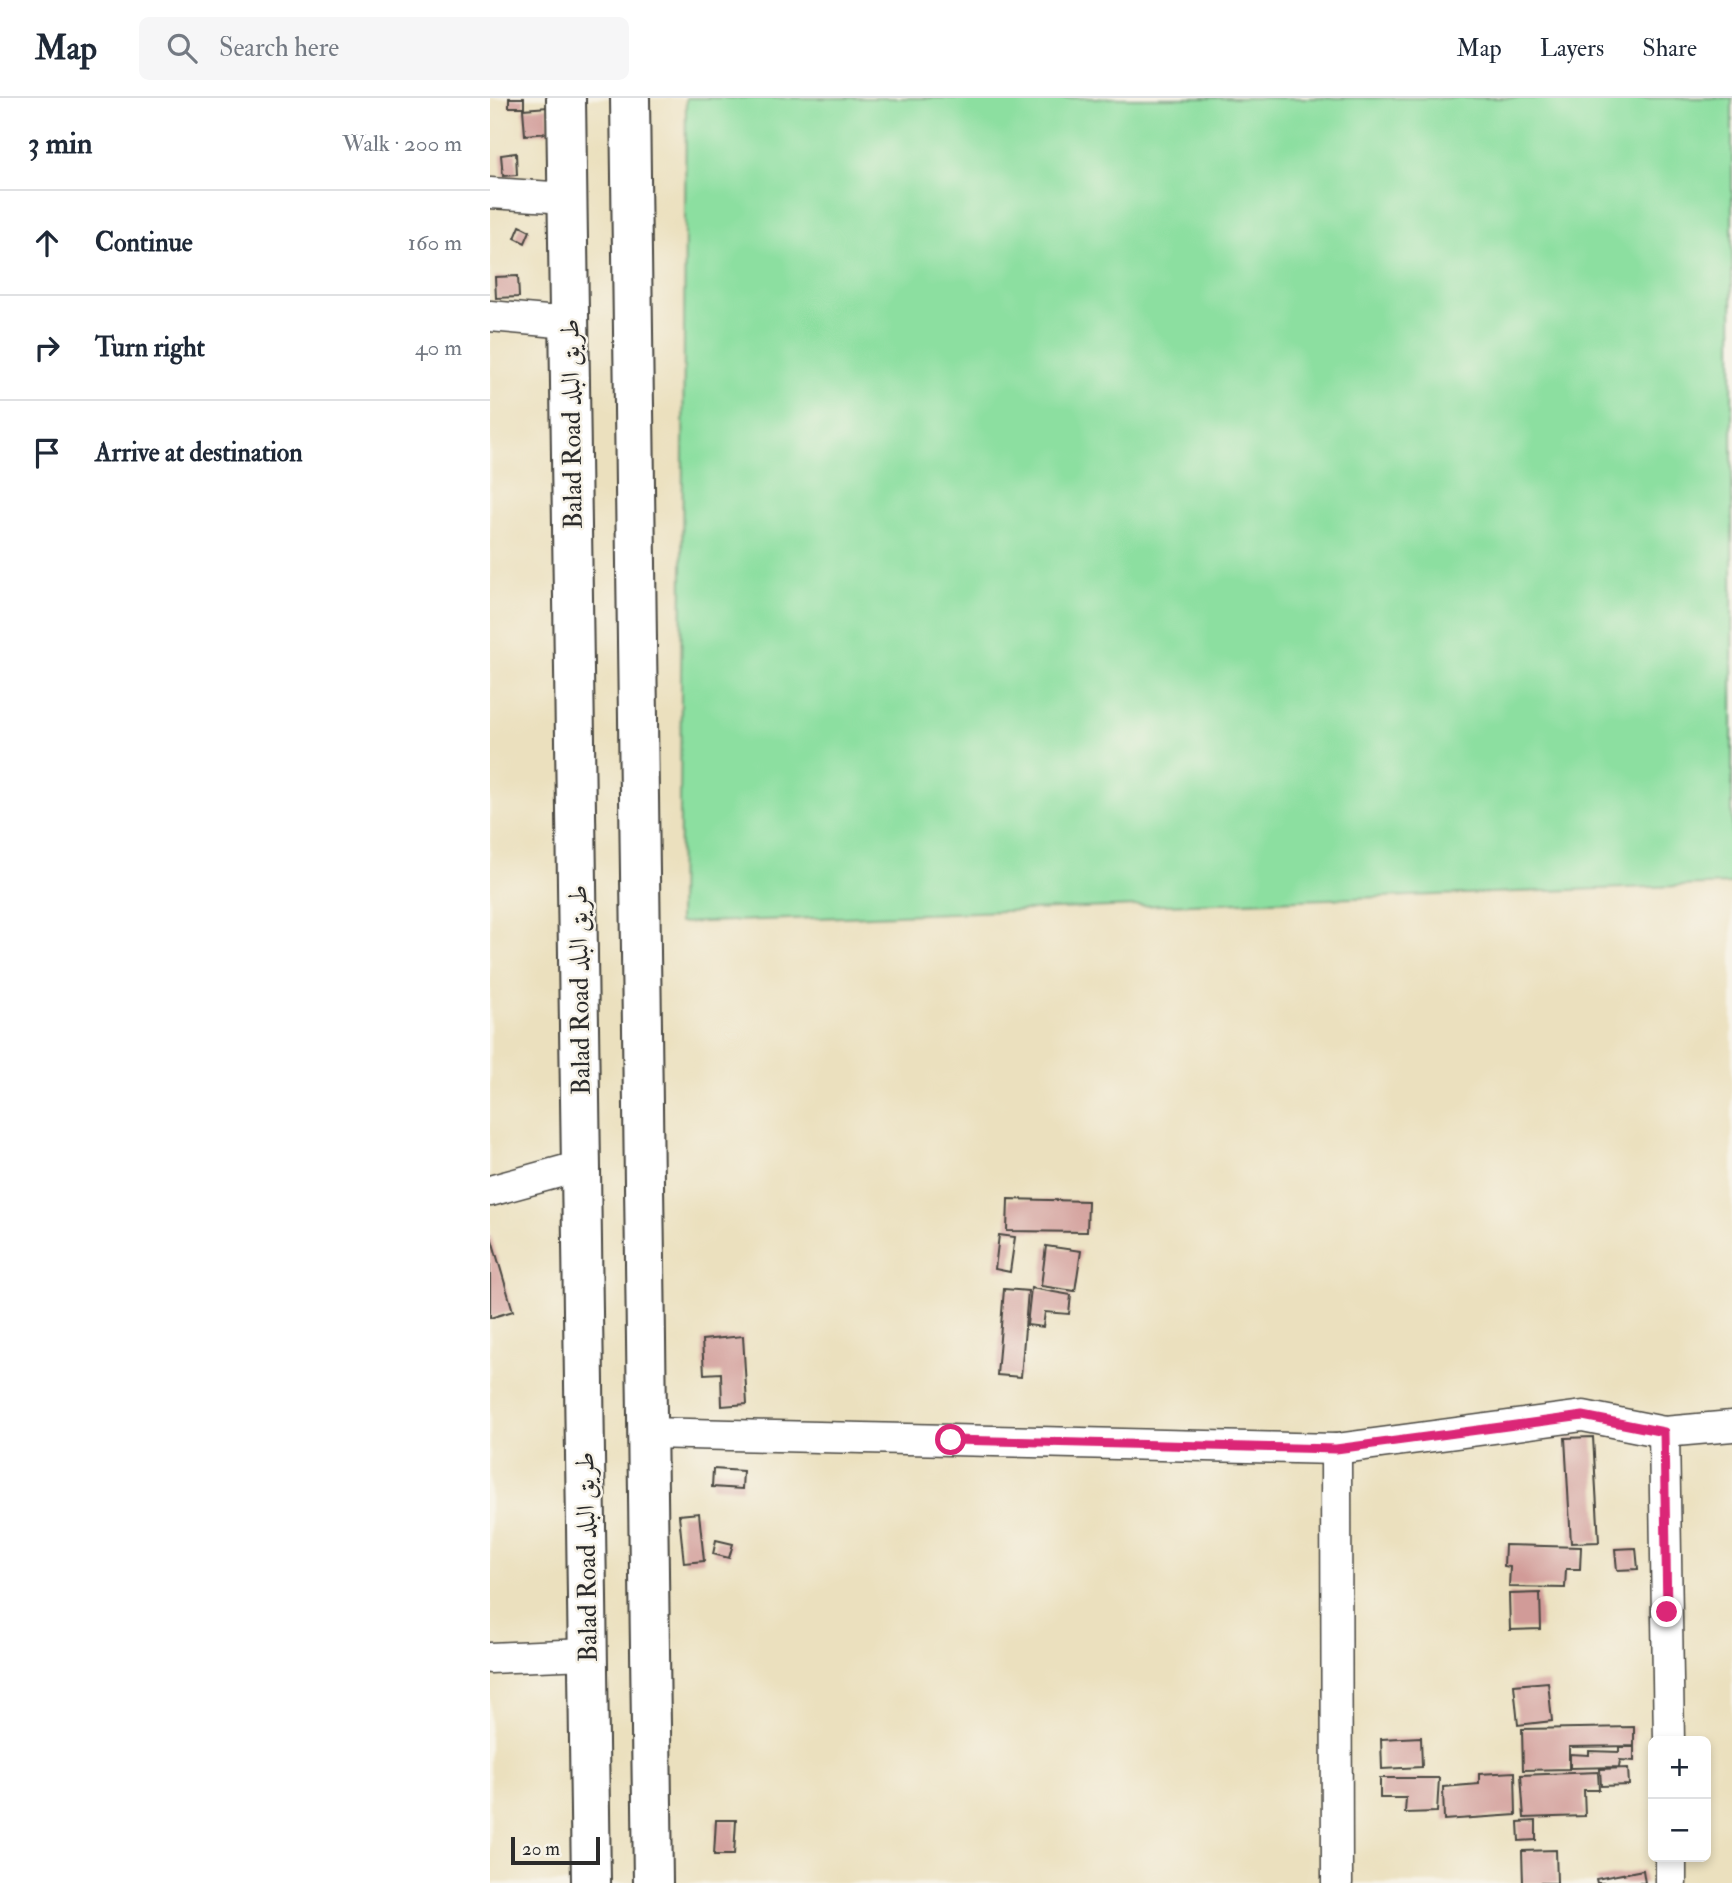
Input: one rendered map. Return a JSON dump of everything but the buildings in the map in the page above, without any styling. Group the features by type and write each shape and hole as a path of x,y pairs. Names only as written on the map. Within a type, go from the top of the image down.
{"highway":[{"name":"Balad Road طريق البلد","path":"566,98 591,1883"},
{"path":"630,98 653,1883"}],"street":[{"path":"490,194 567,198"},
{"path":"490,316 569,323"},
{"path":"490,1191 581,1166"},
{"path":"648,1433 1336,1449 1583,1416 1664,1432 1732,1426"},
{"path":"1664,1432 1669,1736"},
{"path":"1336,1449 1337,1883"},
{"path":"490,1658 588,1654"},
{"path":"1671,1862 1671,1883"}],"green space":[{"path":"686,98 1732,98 1732,884 679,923"}],"route":[{"path":"951,1440 1336,1449 1583,1416 1664,1432 1667,1612"}]}
